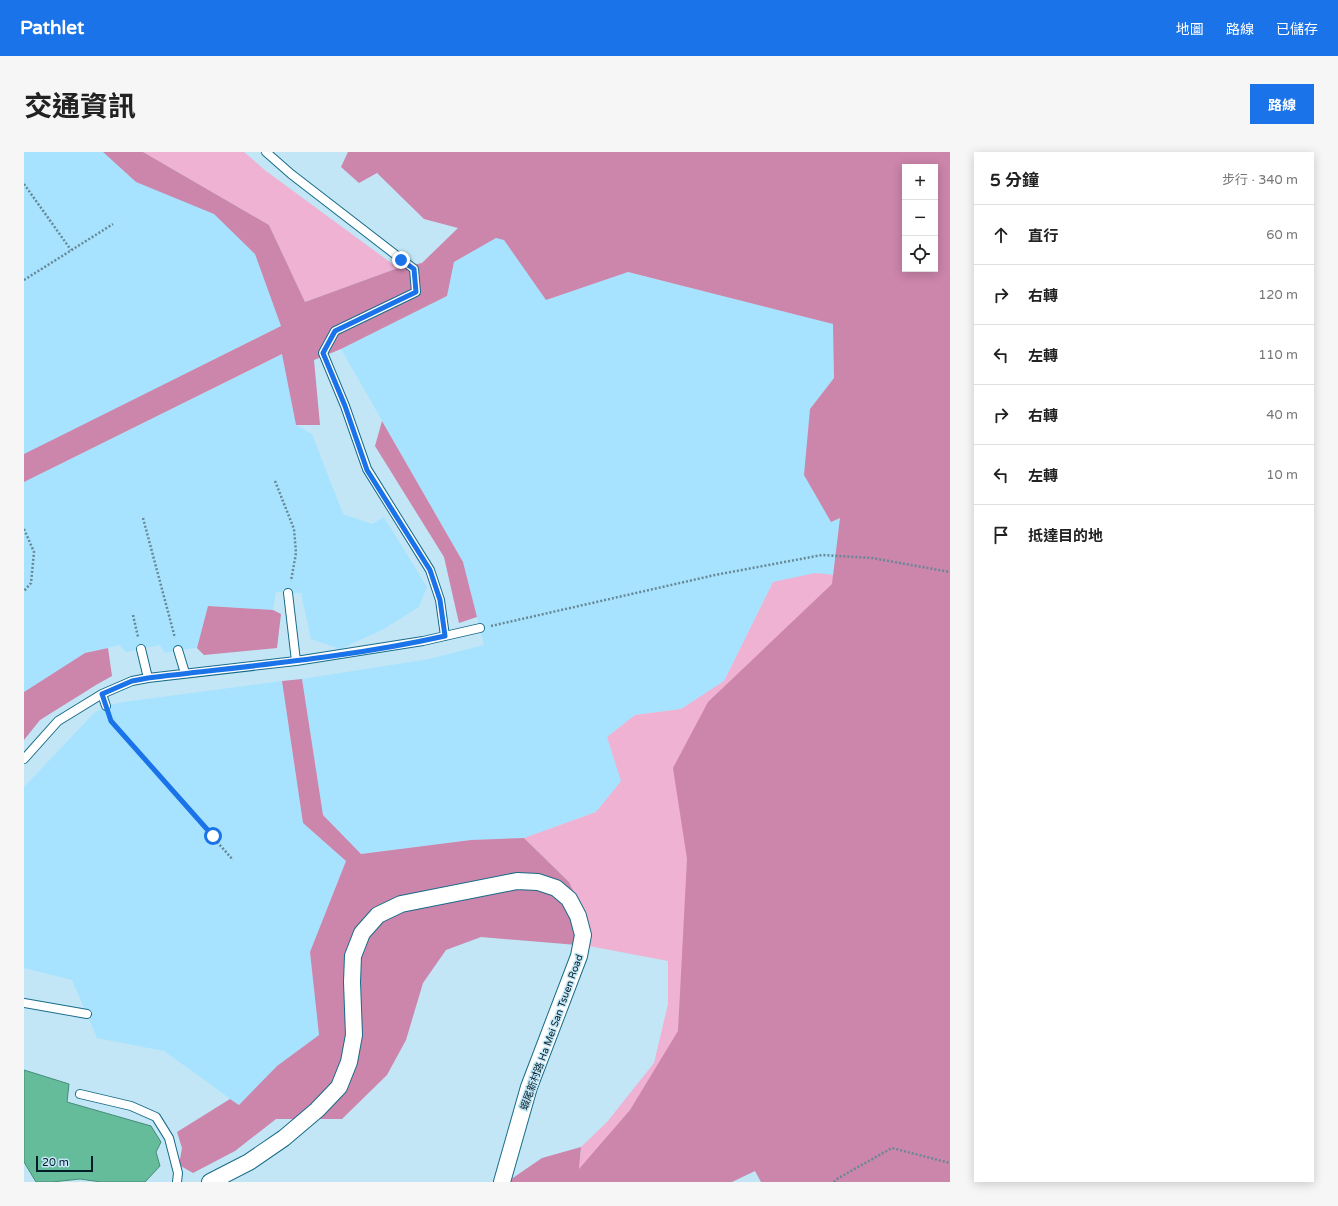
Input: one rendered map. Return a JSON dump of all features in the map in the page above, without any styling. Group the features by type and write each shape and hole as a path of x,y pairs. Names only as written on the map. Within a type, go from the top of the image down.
{"street":[{"name":"蝦尾新村路 Ha Mei San Tsuen Road","path":"210,1182 249,1162 284,1138 317,1110 339,1087 349,1062 354,1035 352,982 353,956 362,933 378,915 401,904 517,881 538,882 556,888 569,899 578,916 583,935 579,956 529,1087 502,1182"}],"lane":[{"path":"266,152 290,174 414,269 416,292 335,331 323,353 345,406 367,470 430,570 440,600 445,636"},
{"path":"288,593 296,661"},
{"path":"24,759 58,721 102,694 132,681 185,673 296,661 423,641 480,628"},
{"path":"141,649 148,678"},
{"path":"178,650 185,673"},
{"path":"102,694 106,706"},
{"path":"24,1003 87,1014"},
{"path":"80,1094 131,1106 156,1117 169,1138 178,1173 177,1182"}],"path":[{"path":"24,184 71,250"},
{"path":"24,280 113,224"},
{"path":"275,481 294,529 296,553 288,593"},
{"path":"143,518 178,650"},
{"path":"24,529 34,552 31,583 24,591"},
{"path":"480,628 715,575 822,555 872,558 950,572"},
{"path":"133,616 141,649"},
{"path":"106,706 111,721 233,860"},
{"path":"834,1182 835,1180 892,1148 950,1164"}],"shaded area":[{"path":"24,152 103,152 136,182 214,213 256,254 281,326 24,454"},
{"path":"103,152 143,152 269,225 305,302 398,268 422,263 458,228 424,219 377,173 359,183 341,167 348,152 950,152 950,1182 761,1182 755,1171 732,1182 507,1182 542,1158 581,1147 579,1169 630,1110 678,1031 687,859 673,768 708,702 832,584 840,518 831,522 804,475 810,409 834,378 833,324 628,272 546,300 504,240 496,238 454,262 447,296 341,349 314,360 320,425 296,425 282,354 24,482 24,454 281,326 255,254 214,214 136,182"},
{"path":"143,152 244,152 266,171 398,268 305,302 269,225"},
{"path":"501,235 546,300 627,272 834,324 834,378 810,409 805,475 831,522 851,513 950,585 773,582 724,681 681,709 635,715 607,737 622,781 596,812 524,838 471,840 361,854 323,815 302,679 429,659 484,645 463,562 341,349 447,296 454,262"},
{"path":"283,354 296,425 312,434 343,514 372,524 384,517 427,587 419,607 382,630 340,649 311,639 301,593 276,592 273,610 208,606 197,648 165,653 160,645 126,652 119,645 85,653 24,692 24,482"},
{"path":"382,421 463,562 477,617 459,623 444,557 375,446"},
{"path":"815,573 847,576 730,1074 578,1182 581,1147 607,1122 654,1063 668,1004 668,961 589,946 569,882 524,838 596,812 621,781 607,737 635,715 681,709 724,681 773,582"},
{"path":"208,606 273,610 281,614 277,648 204,655 197,648"},
{"path":"108,648 112,676 40,720 24,740 24,692 85,653"},
{"path":"302,679 323,815 361,854 471,840 524,838 569,882 586,918 589,946 481,937 446,950 423,983 406,1040 387,1075 342,1119 276,1119 235,1151 193,1173 179,1165 182,1148 177,1132 230,1099 239,1105 277,1066 319,1035 310,952 346,861 303,823 282,681"},
{"path":"282,681 303,823 346,861 310,952 319,1035 277,1066 239,1105 164,1051 97,1038 72,980 24,968 24,787 94,713 106,706 123,702"},
{"path":"24,1070 69,1084 67,1102 151,1126 161,1142 156,1152 160,1166 145,1182 101,1182 80,1179 36,1182 24,1162"}],"route":[{"path":"213,836 111,721 102,694 132,681 148,678 296,661 423,641 445,636 440,600 430,570 367,470 345,406 323,353 335,331 416,292 414,269 401,260"}]}
